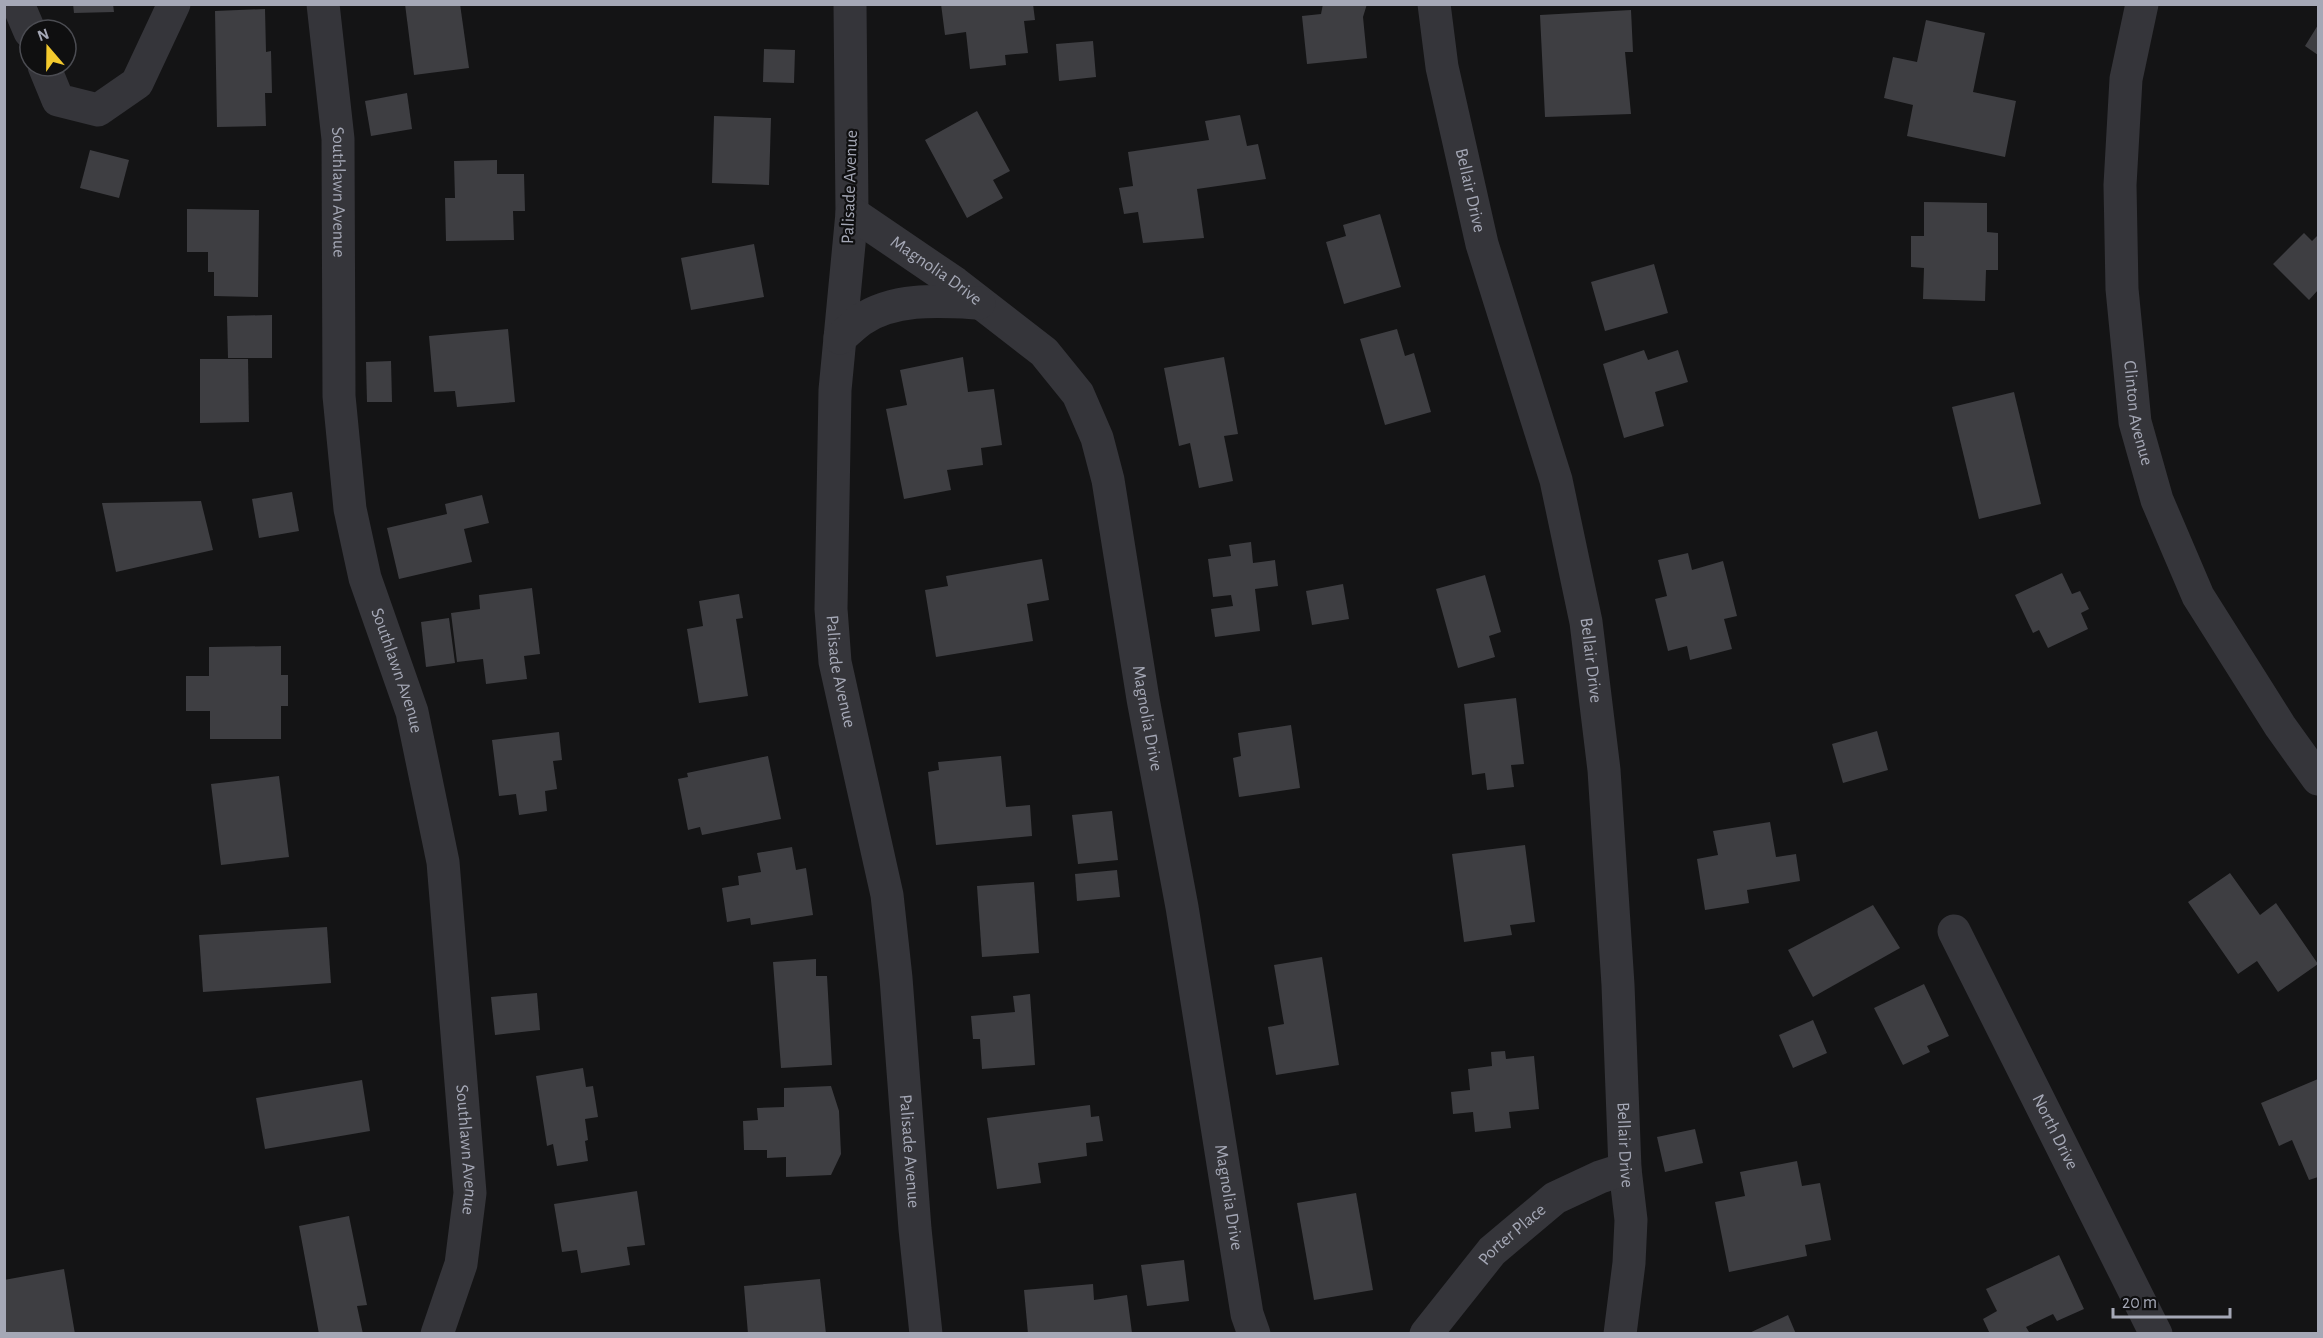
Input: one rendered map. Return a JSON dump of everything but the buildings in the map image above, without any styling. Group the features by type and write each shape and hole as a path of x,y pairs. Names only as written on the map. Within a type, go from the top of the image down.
{"street":[{"path":"18,4 24,18"},
{"path":"49,78 58,100 98,110 137,83 174,4"},
{"name":"Southlawn Avenue","path":"323,4 338,139 339,396 350,509 365,578 412,712 443,862 470,1193 461,1264 437,1334"},
{"name":"Palisade Avenue","path":"850,4 852,213 834,414 831,609 835,662 887,895 926,1334"},
{"name":"Bellair Drive","path":"1434,4 1442,67 1482,244 1556,480 1586,622 1604,770 1618,985 1625,1169 1631,1220 1629,1263 1620,1334"},
{"name":"Clinton Avenue","path":"2142,4 2126,79 2120,185 2122,289 2135,422 2157,500 2198,596 2280,726 2319,779"},
{"name":"Magnolia Drive","path":"852,213 885,234 1044,352 1078,394 1100,448 1108,480 1143,699 1184,919 1247,1314 1254,1334"},
{"path":"840,338 862,319 899,304 936,300 979,303"},
{"name":"North Drive","path":"1954,931 2156,1334"},
{"name":"Porter Place","path":"1426,1334 1491,1251 1555,1198 1600,1177 1625,1169"}]}
